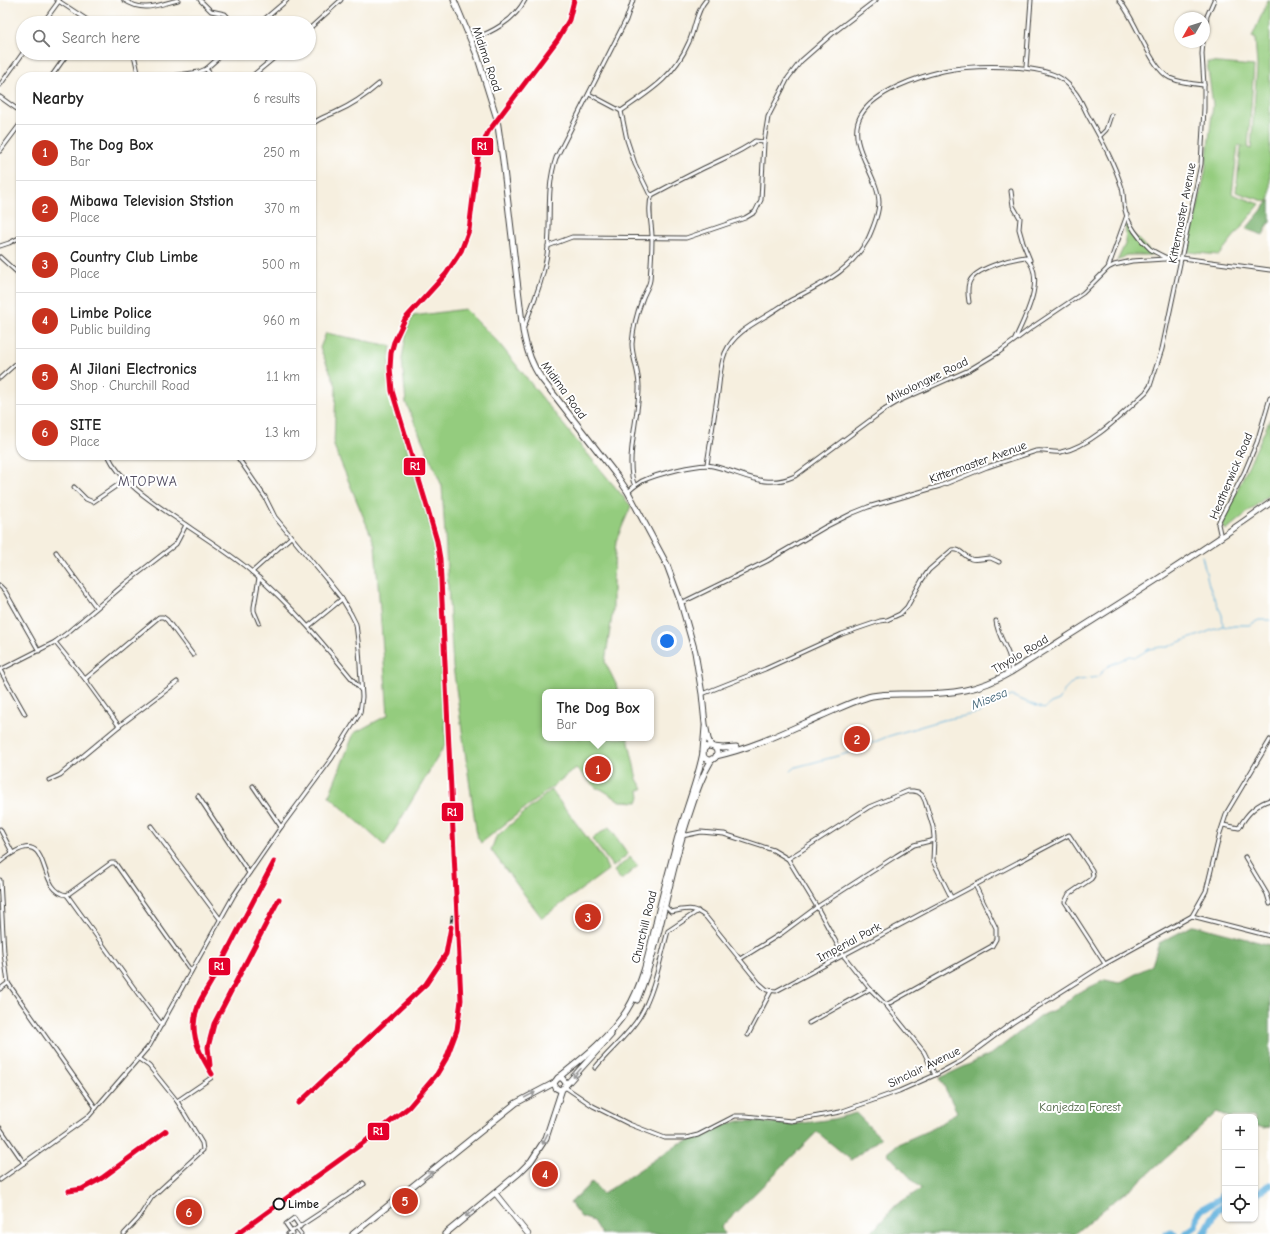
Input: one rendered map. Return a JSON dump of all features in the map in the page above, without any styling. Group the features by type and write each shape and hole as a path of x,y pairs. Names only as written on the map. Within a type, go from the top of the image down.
{"main road":[{"name":"Midima Road","path":"454,0 471,40 485,79 497,123 526,347 537,372 606,461 628,492 667,565 681,603 695,652 705,724 708,739 712,746"},
{"name":"Thyolo Road","path":"714,758 750,746 843,706 872,696 962,691 982,686 1000,679 1124,602 1221,538 1270,502"},
{"name":"Midima Road","path":"703,752 705,724"},
{"name":"Thyolo Road","path":"712,746 723,748 750,746"},
{"path":"712,746 716,750 714,758 705,758 703,752 705,747 712,746"},
{"name":"Churchill Road","path":"353,1234 516,1103 554,1083 611,1031 627,1010 634,999 641,979 661,902 697,780 703,752"},
{"name":"Churchill Road","path":"565,1087 617,1028 637,1000 665,907 680,836 700,782 714,758"},
{"path":"445,1234 519,1173 538,1151 546,1138 565,1087 564,1079 558,1078"},
{"path":"554,1083 556,1088 565,1087"},
{"path":"495,1193 528,1234"}],"street":[{"path":"124,0 134,6 150,7 178,0"},
{"path":"200,0 211,11 224,14 226,16"},
{"path":"268,16 287,0"},
{"path":"316,23 341,0"},
{"path":"471,40 490,33 519,10 526,0"},
{"path":"523,331 544,270 548,246 548,199 553,167 556,158 626,20 633,0"},
{"path":"621,111 658,85 671,72 690,42 700,10 706,0"},
{"path":"548,246 572,237 686,238 745,218 752,214 757,209 762,195 764,142 767,121 770,112 791,74 801,61 833,33 876,0"},
{"path":"1026,67 1031,0"},
{"path":"1119,0 1159,68 1170,78 1182,82 1204,85"},
{"path":"1209,12 1214,0"},
{"path":"48,16 58,1 81,16"},
{"name":"Kittermaster Avenue","path":"681,603 743,574 825,528 868,507 940,486 987,467 1036,451 1043,450 1058,452 1068,450 1082,444 1110,424 1146,392 1150,386 1162,349 1201,164 1204,85 1202,48"},
{"path":"0,85 18,60"},
{"path":"55,72 63,60"},
{"path":"135,60 138,72"},
{"path":"199,72 206,69 216,60"},
{"path":"257,72 272,60"},
{"path":"708,464 722,364 729,347 737,336 747,328 793,299 836,275 846,267 860,250 871,231 879,206 879,199 872,175 860,149 857,134 858,122 861,115 877,98 893,88 928,74 958,68 1026,67 1051,73 1063,80 1074,91 1100,136 1122,189 1126,215 1130,224 1152,250 1169,259"},
{"path":"206,69 209,72"},
{"path":"316,122 320,118 335,113 354,103 379,84"},
{"path":"589,94 621,111"},
{"path":"0,97 16,108"},
{"path":"621,111 627,140 636,164 649,192 652,195 650,213 652,237 649,282 641,302 632,345 640,390 632,458 632,479 634,486"},
{"path":"1100,136 1106,130 1111,115"},
{"path":"0,151 16,130"},
{"path":"652,195 706,167 725,159 755,141 764,142"},
{"path":"1011,192 1013,206 1020,218 1019,229 1023,243 1034,272 1034,293 1014,341"},
{"path":"1108,268 1126,215"},
{"path":"0,246 16,240"},
{"path":"0,257 16,271"},
{"path":"969,302 969,284 977,274 987,268 1016,258 1025,257 1030,262"},
{"path":"1182,258 1270,270"},
{"name":"Mikolongwe Road","path":"628,492 634,486 646,480 664,474 708,464 763,481 776,482 788,479 803,471 889,407 905,398 969,370 1014,341 1083,293 1108,268 1120,263 1132,261 1182,258"},
{"path":"0,378 16,364"},
{"name":"Heatherwick Road","path":"1221,538 1218,524 1244,473 1257,442 1270,398"},
{"path":"110,460 115,469 126,480 159,507 260,578 309,626 361,691"},
{"path":"0,1180 88,1117 150,1045 220,919 249,873 281,827 332,758 356,721 362,706 358,633 351,614 342,599 275,517 258,485 240,460"},
{"path":"74,487 86,499 93,502 126,480"},
{"path":"25,714 0,670 56,642 96,607 176,544 186,525"},
{"path":"252,572 291,537"},
{"path":"702,694 765,669 842,634 887,620 900,614 907,607 929,570 952,550 960,550 969,558 974,560 990,558 999,562"},
{"path":"56,552 96,607"},
{"path":"259,623 254,607 260,578"},
{"path":"0,586 5,591 39,651"},
{"path":"309,626 342,599"},
{"path":"85,679 160,617 167,620 193,655"},
{"path":"996,621 998,631 1011,660 1011,672"},
{"path":"56,642 119,726"},
{"path":"49,780 60,775 119,726 177,682"},
{"path":"1270,740 1226,814 1206,891 1192,916 1270,936"},
{"path":"1266,748 1270,750"},
{"path":"253,786 281,827"},
{"path":"788,859 869,807 908,791 918,792 923,797 933,827 933,861 951,897"},
{"path":"198,796 249,873"},
{"path":"1223,825 1238,828 1254,808 1261,803 1270,800"},
{"path":"150,826 220,919"},
{"path":"0,829 12,852"},
{"path":"680,836 701,832 724,834 773,850 788,859 817,907 843,955 924,1052 935,1075"},
{"name":"Imperial Park","path":"771,991 776,991 1069,835 1092,870 1093,876 1069,894 1065,902 1105,964"},
{"path":"740,960 782,933 817,907 914,846 934,840"},
{"path":"0,862 12,852 24,847 34,850 39,855 51,883 58,892 67,895 162,1025"},
{"path":"1245,857 1267,894 1270,904"},
{"path":"67,895 111,863 115,863 191,971"},
{"path":"0,880 4,953 8,983 96,1108"},
{"path":"886,1005 992,946 996,939 996,928 975,885"},
{"path":"661,902 671,912 686,909 698,911 706,917 759,983 771,991 748,1036"},
{"path":"595,1068 607,1053 623,1038 642,1012 655,980 668,931 698,911"},
{"name":"Sinclair Avenue","path":"565,1087 601,1110 665,1138 686,1138 698,1135 735,1116 791,1121 817,1118 840,1112 899,1092 961,1061 1012,1023 1105,964 1192,916"},
{"path":"0,988 8,983"},
{"path":"809,1023 870,989"},
{"path":"124,1234 138,1219 152,1196 203,1150 202,1143 177,1101 149,1066 139,1059"},
{"path":"177,1101 211,1078"},
{"path":"0,1128 24,1163"},
{"path":"301,1234 299,1228 294,1218 286,1224 291,1233 299,1228 364,1184 363,1183"}],"green space":[{"path":"1268,0 1270,0 1270,198 1267,202 1236,192 1241,147 1245,147 1238,145 1232,194 1260,204 1219,255 1188,252 1205,173 1213,105 1207,62 1254,66 1248,148 1251,149 1257,66 1255,38 1252,37"},
{"path":"1270,200 1270,221 1263,235 1246,229"},
{"path":"1125,221 1132,233 1153,255 1127,255 1117,261 1126,242"},
{"path":"465,309 498,342 571,434 631,506 616,541 613,579 613,610 605,662 617,689 542,689 542,741 629,741 637,779 643,789 639,790 640,797 638,802 620,801 601,789 596,788 576,768 481,843 477,836 453,667 442,486 406,403 402,359 407,329 413,316"},
{"path":"326,333 391,346 389,373 392,399 435,541 439,564 446,743 385,846 329,796 354,733 388,715 375,545 334,446 336,386 320,348"},
{"path":"1270,419 1270,494 1226,530 1222,525"},
{"path":"551,790 604,860 608,870 542,918 491,850 496,837"},
{"path":"609,827 628,854 613,867 592,839"},
{"path":"630,857 638,866 621,880 614,871"},
{"name":"Kanjedza Forest","path":"1194,925 1270,945 1270,1127 1263,1128 1258,1126 1258,1114 1222,1114 1217,1112 1145,1177 1075,1234 870,1234 896,1205 921,1189 887,1153 898,1144 934,1128 957,1112 940,1078 993,1053 1039,1017 1060,1007 1077,993 1105,980 1119,983 1152,965 1159,943"},
{"path":"856,1113 881,1138 851,1160 817,1132 721,1227 724,1234 601,1234 593,1221 581,1217 570,1203 592,1182 603,1194 678,1144 702,1136 722,1126 739,1121 789,1125 833,1119"}],"waterway":[{"path":"1202,556 1209,585 1222,615 1223,625"},
{"name":"Misesa","path":"791,771 796,767 845,754 889,736 943,720 979,713 988,705 1012,696 1044,709 1051,703 1059,700 1064,691 1074,681 1097,677 1108,666 1130,656 1136,657 1149,649 1168,647 1222,626 1229,627 1249,625 1259,620 1270,620"},
{"path":"1258,1192 1270,1185"},
{"name":"Limbe","path":"1185,1234 1196,1226 1198,1214 1202,1209 1220,1199 1222,1195"},
{"path":"1204,1234 1216,1211 1222,1207"},
{"name":"Limbe","path":"1167,1234 1171,1232 1174,1234"}],"railway":[{"path":"367,1140 386,1126 419,1097 432,1081 452,1046 458,1024 461,1000 440,559 437,541 392,391 390,368 391,353 394,342 405,319 446,274 461,251 469,230 478,157 488,132 558,39 569,20 574,0"},
{"path":"212,1074 197,1045 194,1033 196,1010 274,862"},
{"path":"210,1066 208,1047 214,1024 279,899"},
{"path":"299,1103 426,984 446,954 452,916"},
{"path":"69,1191 82,1189 102,1178 166,1131"}],"transit line":[{"name":"R1","path":"237,1234 367,1140 409,1107 437,1074 446,1059 457,1030 461,1000 440,559 437,541 392,391 390,368 391,353 394,342 405,319 446,274 461,251 469,230 478,157 488,132 558,39 569,20 574,0"},
{"name":"R1","path":"212,1074 197,1045 194,1033 196,1010 274,862"},
{"name":"R1","path":"210,1065 208,1047 214,1024 279,899"},
{"name":"R1","path":"299,1103 426,984 446,954 451,927"},
{"name":"R1","path":"69,1191 82,1189 102,1178 166,1131"}],"place":[{"name":"Mibawa Television Ststion","path":"857,739"},
{"name":"The Dog Box","path":"598,769"},
{"name":"Country Club Limbe","path":"588,917"},
{"name":"Limbe Police","path":"545,1174"},
{"name":"Al Jilani Electronics","path":"405,1201"},
{"name":"Limbe","path":"279,1204"},
{"name":"SITE","path":"189,1212"}],"district":[{"name":"MTOPWA","path":"148,481"}]}
